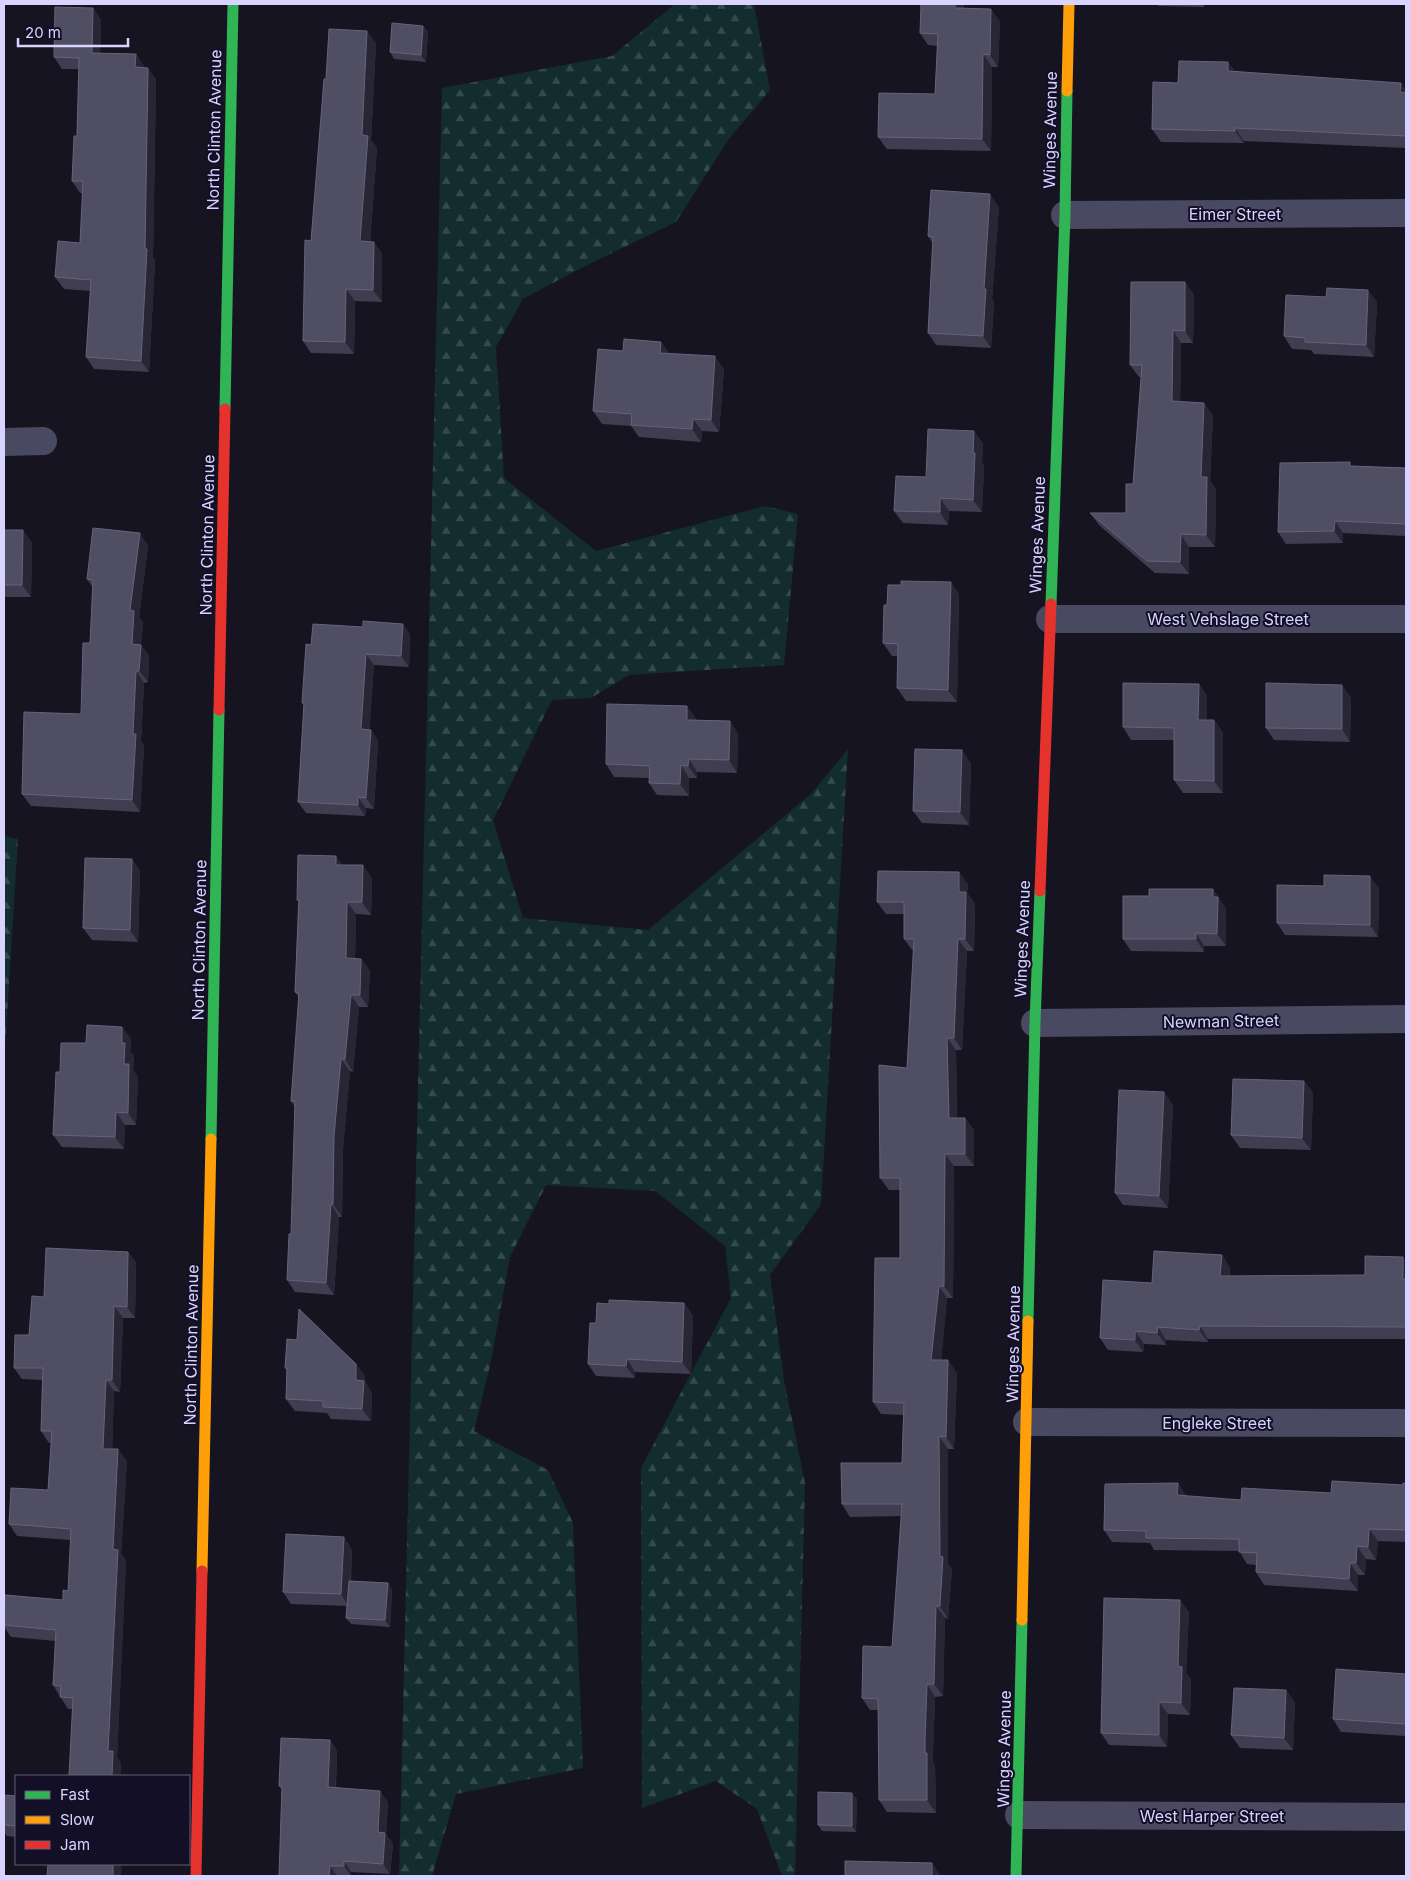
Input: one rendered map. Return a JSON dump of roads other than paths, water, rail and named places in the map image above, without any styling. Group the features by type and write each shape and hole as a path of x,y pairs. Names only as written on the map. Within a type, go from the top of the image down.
{"street":[{"name":"North Clinton Avenue","path":"196,1876 233,4"},
{"name":"Winges Avenue","path":"1016,1876 1028,1422 1035,1023 1065,215 1069,4"},
{"name":"Eimer Street","path":"1065,215 1406,213"},
{"path":"4,442 43,441"},
{"name":"West Vehslage Street","path":"1050,619 1406,619"},
{"name":"Newman Street","path":"1035,1023 1406,1019"},
{"name":"Engleke Street","path":"1028,1422 1406,1423"},
{"name":"West Harper Street","path":"1018,1815 1406,1817"}]}
